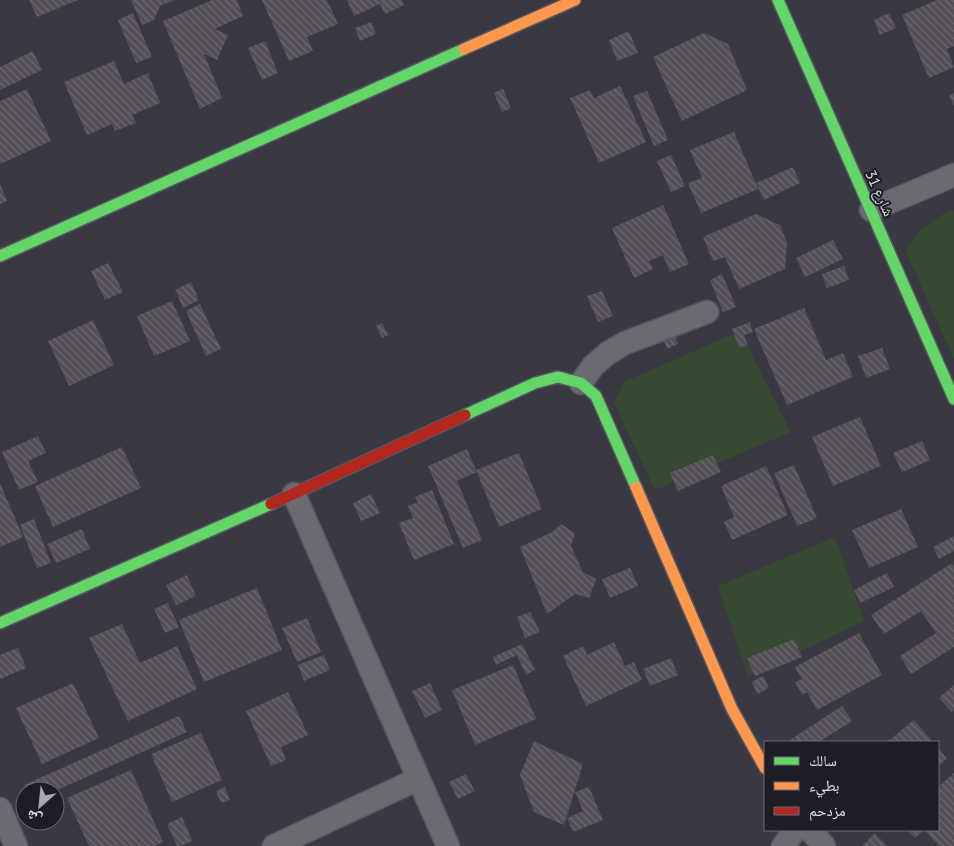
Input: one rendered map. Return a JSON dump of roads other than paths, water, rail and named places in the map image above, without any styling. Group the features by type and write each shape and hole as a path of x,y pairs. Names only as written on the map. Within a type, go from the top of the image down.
{"street":[{"name":"شارع 31","path":"778,0 954,399"},
{"path":"0,256 567,2"},
{"path":"871,210 954,175"},
{"path":"581,383 593,366 608,353 626,343 707,312"},
{"path":"0,623 294,494 536,383 558,377 581,383 596,396 732,709 764,766"},
{"path":"294,494 448,846"},
{"path":"274,846 418,779"},
{"path":"0,809 16,846"},
{"path":"782,846 794,831"},
{"path":"811,831 824,846"}]}
